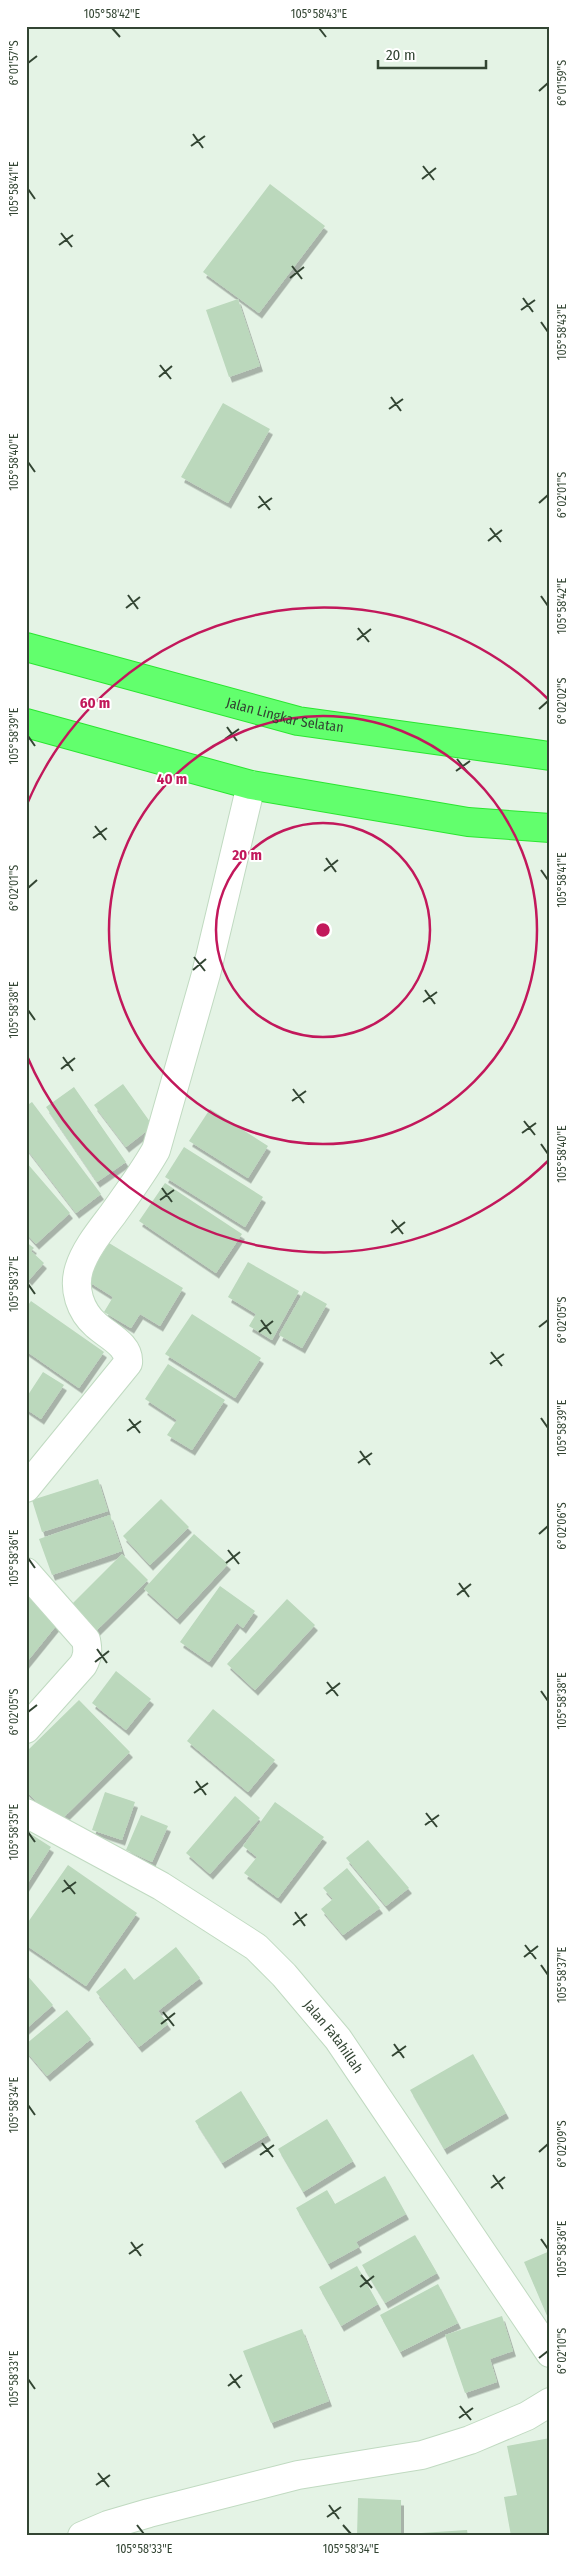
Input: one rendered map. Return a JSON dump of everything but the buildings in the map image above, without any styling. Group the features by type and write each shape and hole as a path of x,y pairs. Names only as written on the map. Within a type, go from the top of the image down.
{"highway":[{"name":"Jalan Lingkar Selatan","path":"26,647 298,721 550,756"},
{"path":"26,723 251,785 468,822 550,828"}],"street":[{"path":"26,1488 128,1364 129,1356 124,1348 91,1321 80,1302 76,1287 79,1269 90,1247 141,1175 156,1150 206,974 251,785"},
{"path":"26,1572 86,1640 88,1648 88,1657 83,1665 26,1729"},
{"name":"Jalan Fatahillah","path":"26,1813 161,1886 256,1948 284,1976 338,2039 550,2353"},
{"path":"82,2536 108,2524 149,2512 298,2475 422,2455 478,2436 527,2416 550,2402"}]}
